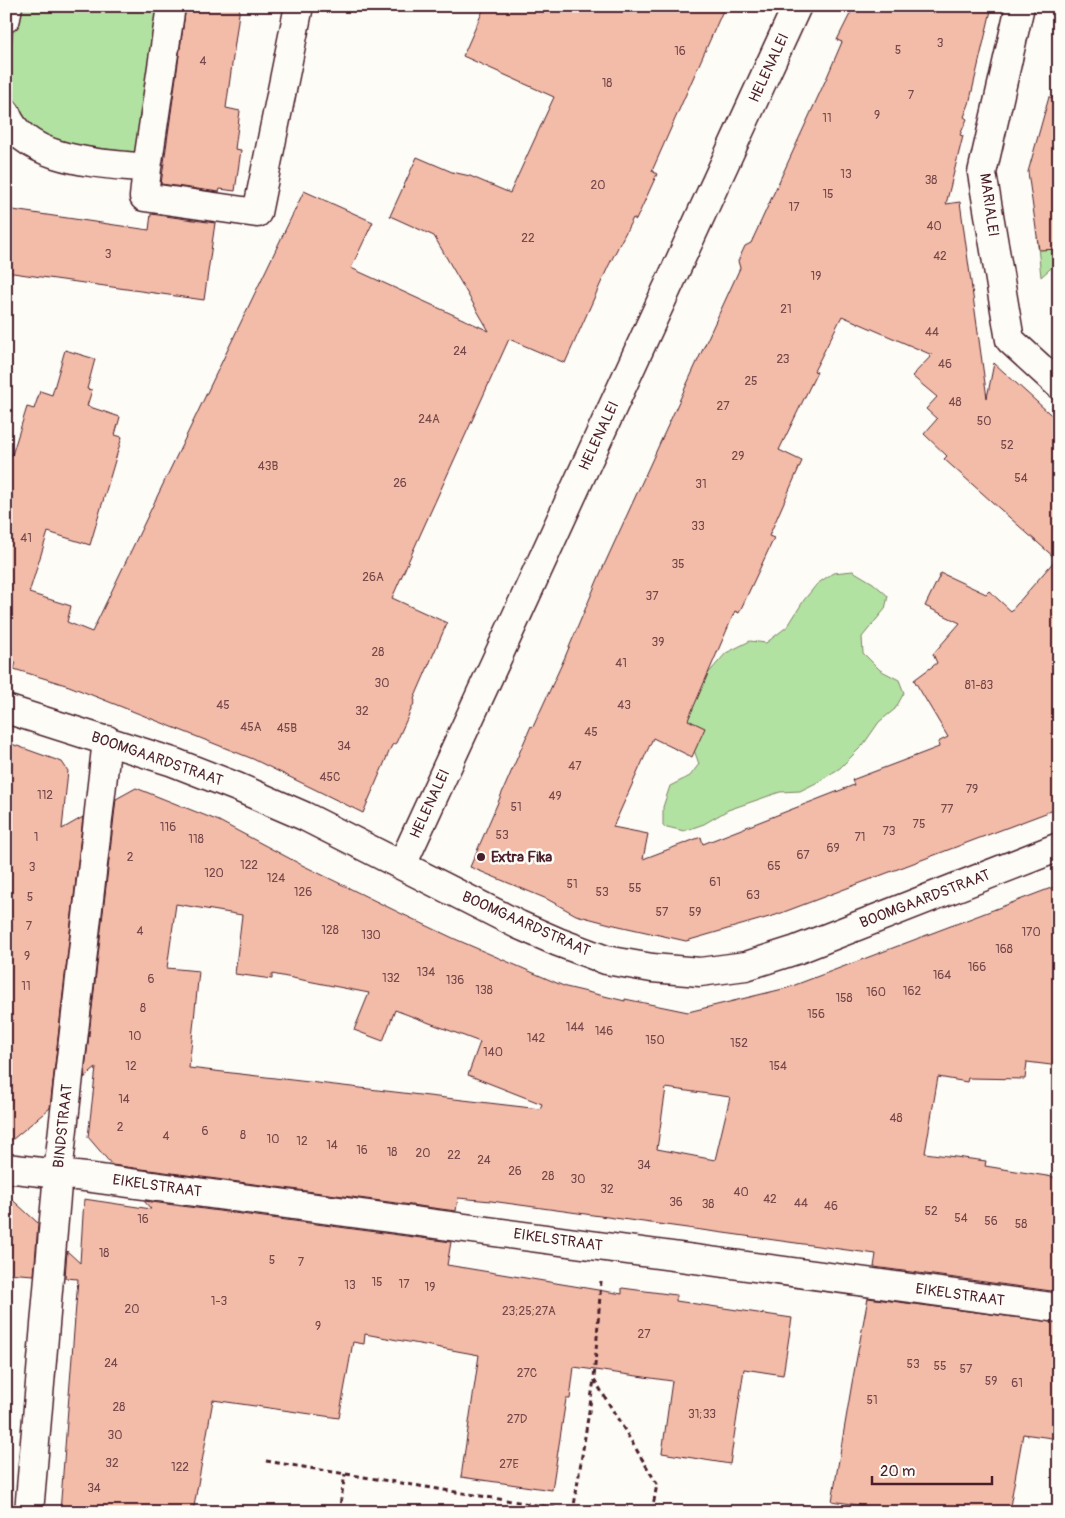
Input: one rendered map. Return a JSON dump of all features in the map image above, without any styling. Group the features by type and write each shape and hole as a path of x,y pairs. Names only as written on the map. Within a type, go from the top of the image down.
{"street":[{"path":"6,18 8,6"},
{"path":"171,6 144,197 257,213 299,6"},
{"name":"HELENALEI","path":"402,865 797,6"},
{"name":"MARIALEI","path":"1020,6 982,173 1010,340 1059,385"},
{"path":"6,112 9,121 25,138 48,152 73,159 147,168"},
{"name":"BOOMGAARDSTRAAT","path":"6,709 173,762 237,787 304,816 519,925 606,960 652,968 700,972 746,966 796,950 1059,847"},
{"name":"BINDSTRAAT","path":"29,1512 58,1173 107,740"},
{"name":"EIKELSTRAAT","path":"6,1168 58,1173 1059,1308"}],"path":[{"path":"266,1461 573,1512 594,1379 604,1246"},
{"path":"594,1379 657,1484 652,1512"},
{"path":"339,1512 345,1474"}],"green space":[{"path":"17,6 165,6 144,154 68,144 37,133 25,120 9,84 9,60"},
{"path":"1059,218 1059,261 1041,277 1037,237"},
{"path":"853,571 873,583 888,596 885,609 862,637 863,653 880,670 899,680 904,693 895,709 879,722 863,745 840,768 818,782 800,791 780,792 728,810 704,824 684,831 663,826 663,807 670,786 690,776 699,764 690,739 683,710 706,676 726,653 750,641 766,643 788,626 804,600 817,584 833,573"}],"building":[{"path":"186,6 240,6 226,108 240,111 235,149 241,150 235,191 220,189 219,192 161,184"},
{"path":"485,6 725,6 652,171 657,174 636,220 633,218 608,267 565,363 509,339 421,533 392,598 447,623 414,699 415,701 396,743 392,745 363,813 253,759 69,686 14,669 16,662 6,659 6,453 12,455 27,407 34,409 40,391 52,395 65,350 95,359 87,389 92,390 87,406 120,417 115,435 122,437 90,545 48,532 29,593 71,606 67,622 92,632 304,191 373,222 351,268 489,331 434,236 390,216 417,157 510,193 554,97 463,56"},
{"path":"854,6 992,6 969,104 964,117 967,119 960,135 963,136 946,204 960,202 987,398 994,363 1059,422 1059,808 776,915 686,941 576,915 547,899 470,867 531,726 533,727 565,657 600,574 740,268 738,261 745,246 751,243 827,77 842,42 837,40","holes":["842,316 932,355 912,376 937,397 926,409 937,419 924,434 947,456 944,459 1056,559 1011,611 989,591 986,594 941,573 925,606 960,623 933,654 937,663 914,680 948,737 938,742 939,747 852,780 854,785 703,844 701,837 643,859 648,834 613,827 653,738 692,757 705,728 688,720 735,611 739,613 774,538 769,536 802,461 779,450 817,372 814,371"]},
{"path":"1049,97 1059,98 1059,249 1039,250 1028,172"},
{"path":"6,209 149,230 151,214 215,223 204,300 6,272"},
{"path":"6,742 62,762 68,771 62,829 83,817 50,1108 6,1145"},
{"path":"136,788 219,821 300,864 400,913 566,987 625,1001 625,999 688,1012 787,988 1059,885 1059,1066 1027,1062 1025,1079 968,1078 967,1082 938,1077 925,1153 986,1161 985,1166 1059,1178 1059,1292 874,1267 876,1254 491,1201 458,1198 456,1211 112,1165 88,1137 96,1068 84,1078 116,799","holes":["176,904 242,915 235,974 272,979 272,974 369,993 354,1030 383,1041 395,1010 480,1042 468,1075 542,1104 540,1109 189,1068 199,971 167,968","666,1088 730,1097 715,1160 657,1149"]},
{"path":"6,1194 38,1223 34,1275 6,1273"},
{"path":"84,1199 151,1209 144,1201 451,1242 447,1265 622,1294 622,1288 676,1295 676,1301 792,1318 783,1375 744,1369 730,1464 662,1453 672,1381 574,1367 570,1399 566,1399 552,1490 461,1477 479,1355 365,1334 364,1344 353,1342 339,1418 213,1400 193,1512 60,1512 78,1279 65,1278 67,1251 80,1263"},
{"path":"868,1298 1059,1323 1059,1439 1023,1434 1009,1512 896,1511 832,1501"}],"place":[{"name":"Extra Fika","path":"481,857"}]}
